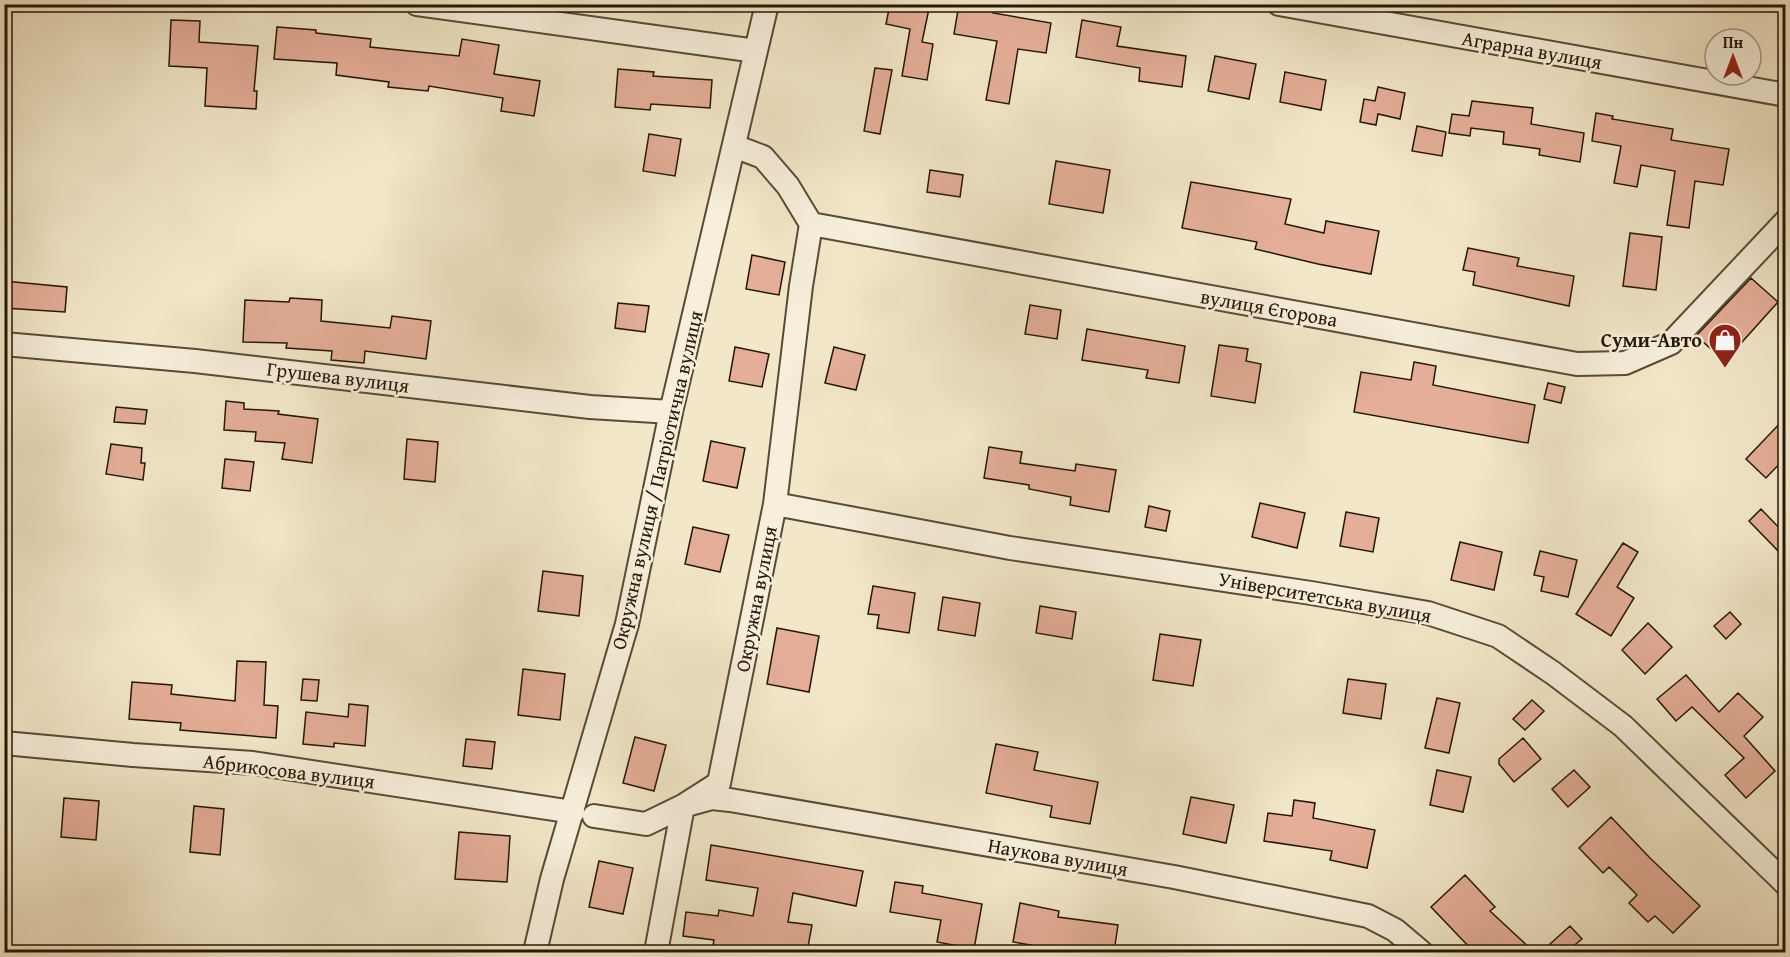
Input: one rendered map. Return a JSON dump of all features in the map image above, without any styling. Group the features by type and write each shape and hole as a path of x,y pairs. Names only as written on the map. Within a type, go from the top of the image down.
{"street":[{"path":"417,4 756,51"},
{"name":"Окружна вулиця / Патріотична вулиця","path":"535,952 552,879 583,814 627,624 670,412 767,4"},
{"name":"Аграрна вулиця","path":"1280,4 1785,95"},
{"path":"734,146 763,157 788,186 811,224"},
{"name":"вулиця Єгорова","path":"811,224 1577,364 1625,363 1671,343 1785,221"},
{"name":"Окружна вулиця","path":"683,806 719,783 775,504 801,286 811,224"},
{"name":"Грушева вулиця","path":"4,344 207,362 590,407 670,412"},
{"name":"Університетська вулиця","path":"775,504 999,546 1428,613 1498,636 1623,726 1785,884"},
{"name":"Абрикосова вулиця","path":"4,743 133,755 253,762 646,824 683,806"},
{"name":"Наукова вулиця","path":"683,806 712,798 730,800 1197,882 1368,916 1395,930 1421,952"},
{"path":"656,952 683,806"}],"building":[{"path":"890,4 930,4 922,42 933,44 927,80 902,76 910,29 886,24"},
{"path":"959,4 994,7 993,13 1051,23 1046,53 1018,49 1009,104 986,100 997,41 954,34"},
{"path":"171,20 200,21 199,42 258,46 254,91 257,91 256,109 205,106 207,68 169,66"},
{"path":"1082,20 1121,27 1117,46 1186,56 1182,87 1139,81 1140,68 1076,57"},
{"path":"277,27 316,30 316,33 371,39 370,47 459,56 462,39 499,45 494,74 540,81 534,116 501,111 503,98 429,86 428,91 388,87 389,82 336,75 337,63 274,59"},
{"path":"1215,56 1256,64 1249,99 1208,91"},
{"path":"875,68 892,70 880,134 864,131"},
{"path":"618,69 654,72 653,76 712,80 710,108 651,104 650,110 615,107"},
{"path":"1285,72 1326,80 1321,110 1280,102"},
{"path":"1378,87 1405,93 1400,119 1378,114 1376,125 1360,122 1364,99 1375,101"},
{"path":"1472,101 1533,108 1531,124 1584,133 1580,162 1539,155 1540,149 1503,144 1504,132 1471,128 1470,136 1449,133 1452,114 1469,116"},
{"path":"1596,113 1613,116 1612,119 1673,129 1671,140 1729,149 1723,185 1695,181 1689,228 1667,225 1675,171 1641,165 1637,187 1614,183 1621,146 1592,141"},
{"path":"1417,126 1446,132 1442,156 1412,151"},
{"path":"649,134 681,139 675,176 643,171"},
{"path":"1056,161 1110,170 1103,213 1049,204"},
{"path":"930,170 963,175 960,197 927,192"},
{"path":"1191,182 1291,199 1285,224 1324,233 1326,221 1379,231 1371,274 1255,249 1257,242 1182,228"},
{"path":"1630,233 1662,237 1656,290 1623,286"},
{"path":"1468,248 1519,258 1517,266 1574,276 1569,306 1473,285 1475,272 1463,270"},
{"path":"752,255 785,262 779,295 746,289"},
{"path":"1751,278 1778,302 1725,361 1696,336"},
{"path":"4,281 67,287 65,312 4,308"},
{"path":"290,298 322,300 321,321 390,328 392,316 431,321 426,359 365,351 364,363 331,360 332,351 286,348 287,343 243,342 245,300 289,302"},
{"path":"618,303 649,306 645,332 615,328"},
{"path":"1030,305 1061,310 1057,339 1025,334"},
{"path":"1087,329 1185,346 1179,383 1146,378 1148,370 1082,360"},
{"path":"1219,345 1248,349 1246,361 1261,364 1255,403 1211,396"},
{"path":"735,347 769,354 762,387 729,381"},
{"path":"834,347 865,355 856,390 825,383"},
{"path":"1414,362 1436,366 1433,385 1535,405 1528,443 1354,412 1361,372 1411,380"},
{"path":"1548,383 1565,387 1561,403 1544,399"},
{"path":"226,401 244,403 244,409 279,411 278,414 318,419 312,463 282,459 285,443 255,441 256,432 224,430"},
{"path":"116,407 147,410 145,424 114,422"},
{"path":"1785,418 1785,458 1766,478 1746,459"},
{"path":"407,439 438,442 435,482 404,479"},
{"path":"711,441 745,448 737,488 703,481"},
{"path":"111,444 142,448 141,463 145,463 143,480 106,474"},
{"path":"989,447 1022,452 1020,463 1075,471 1076,464 1116,470 1109,512 1070,505 1071,497 1029,489 1029,485 984,478"},
{"path":"225,459 254,462 250,491 222,488"},
{"path":"1260,503 1305,513 1297,548 1252,537"},
{"path":"1149,506 1170,511 1166,531 1145,527"},
{"path":"1761,509 1785,534 1785,558 1749,521"},
{"path":"1346,512 1379,518 1373,552 1340,546"},
{"path":"693,527 729,535 720,572 685,564"},
{"path":"1460,542 1502,552 1494,590 1451,580"},
{"path":"1623,543 1638,552 1617,587 1634,598 1611,636 1576,614"},
{"path":"1540,551 1577,560 1568,597 1541,591 1544,577 1534,575"},
{"path":"543,571 583,576 579,616 538,611"},
{"path":"873,586 915,593 909,633 877,628 879,615 868,614"},
{"path":"943,597 980,603 975,636 938,630"},
{"path":"1040,606 1076,612 1072,639 1036,633"},
{"path":"1730,612 1741,624 1726,639 1714,626"},
{"path":"1648,623 1672,647 1645,674 1622,650"},
{"path":"777,628 819,636 809,692 767,684"},
{"path":"1160,634 1201,640 1193,686 1153,680"},
{"path":"237,661 266,662 264,705 278,706 276,738 180,730 181,723 129,719 132,682 172,685 171,694 235,701"},
{"path":"523,669 565,674 560,720 518,715"},
{"path":"1686,675 1719,712 1738,693 1763,717 1744,736 1775,771 1746,798 1725,775 1744,758 1692,707 1676,721 1657,699"},
{"path":"303,679 319,680 317,701 301,700"},
{"path":"1348,679 1386,684 1381,719 1343,713"},
{"path":"1437,698 1460,703 1449,753 1425,748"},
{"path":"1532,700 1544,711 1525,730 1513,719"},
{"path":"349,704 368,706 365,746 334,743 334,747 303,744 306,712 348,717"},
{"path":"635,737 666,745 654,791 623,783"},
{"path":"1523,738 1541,759 1514,782 1499,764 1499,759"},
{"path":"466,739 495,742 492,769 463,766"},
{"path":"996,744 1038,752 1034,770 1098,782 1090,824 1050,817 1052,806 986,793"},
{"path":"1437,770 1471,777 1463,812 1430,805"},
{"path":"1574,770 1590,787 1568,807 1552,789"},
{"path":"1191,797 1234,805 1226,843 1183,834"},
{"path":"64,798 99,801 96,840 61,837"},
{"path":"1294,800 1315,803 1313,818 1375,830 1367,868 1330,860 1332,851 1264,841 1268,813 1292,816"},
{"path":"194,806 224,809 220,855 190,852"},
{"path":"1611,817 1700,906 1673,933 1655,916 1648,922 1629,903 1637,895 1609,867 1603,873 1579,848"},
{"path":"459,832 510,836 507,882 455,879"},
{"path":"711,845 863,871 856,906 793,893 788,922 812,925 807,952 712,951 714,940 683,936 686,912 718,916 719,910 753,916 758,888 706,880"},
{"path":"599,861 633,868 623,914 589,907"},
{"path":"1465,875 1495,907 1490,911 1534,952 1474,952 1431,907"},
{"path":"895,882 923,886 922,893 982,904 974,949 937,942 941,920 890,912"},
{"path":"1020,903 1059,911 1058,917 1118,925 1114,952 1071,952 1013,942"},
{"path":"1570,926 1582,939 1566,952 1557,952 1550,944"}],"place":[{"name":"Суми-Авто","path":"1725,369"}]}
